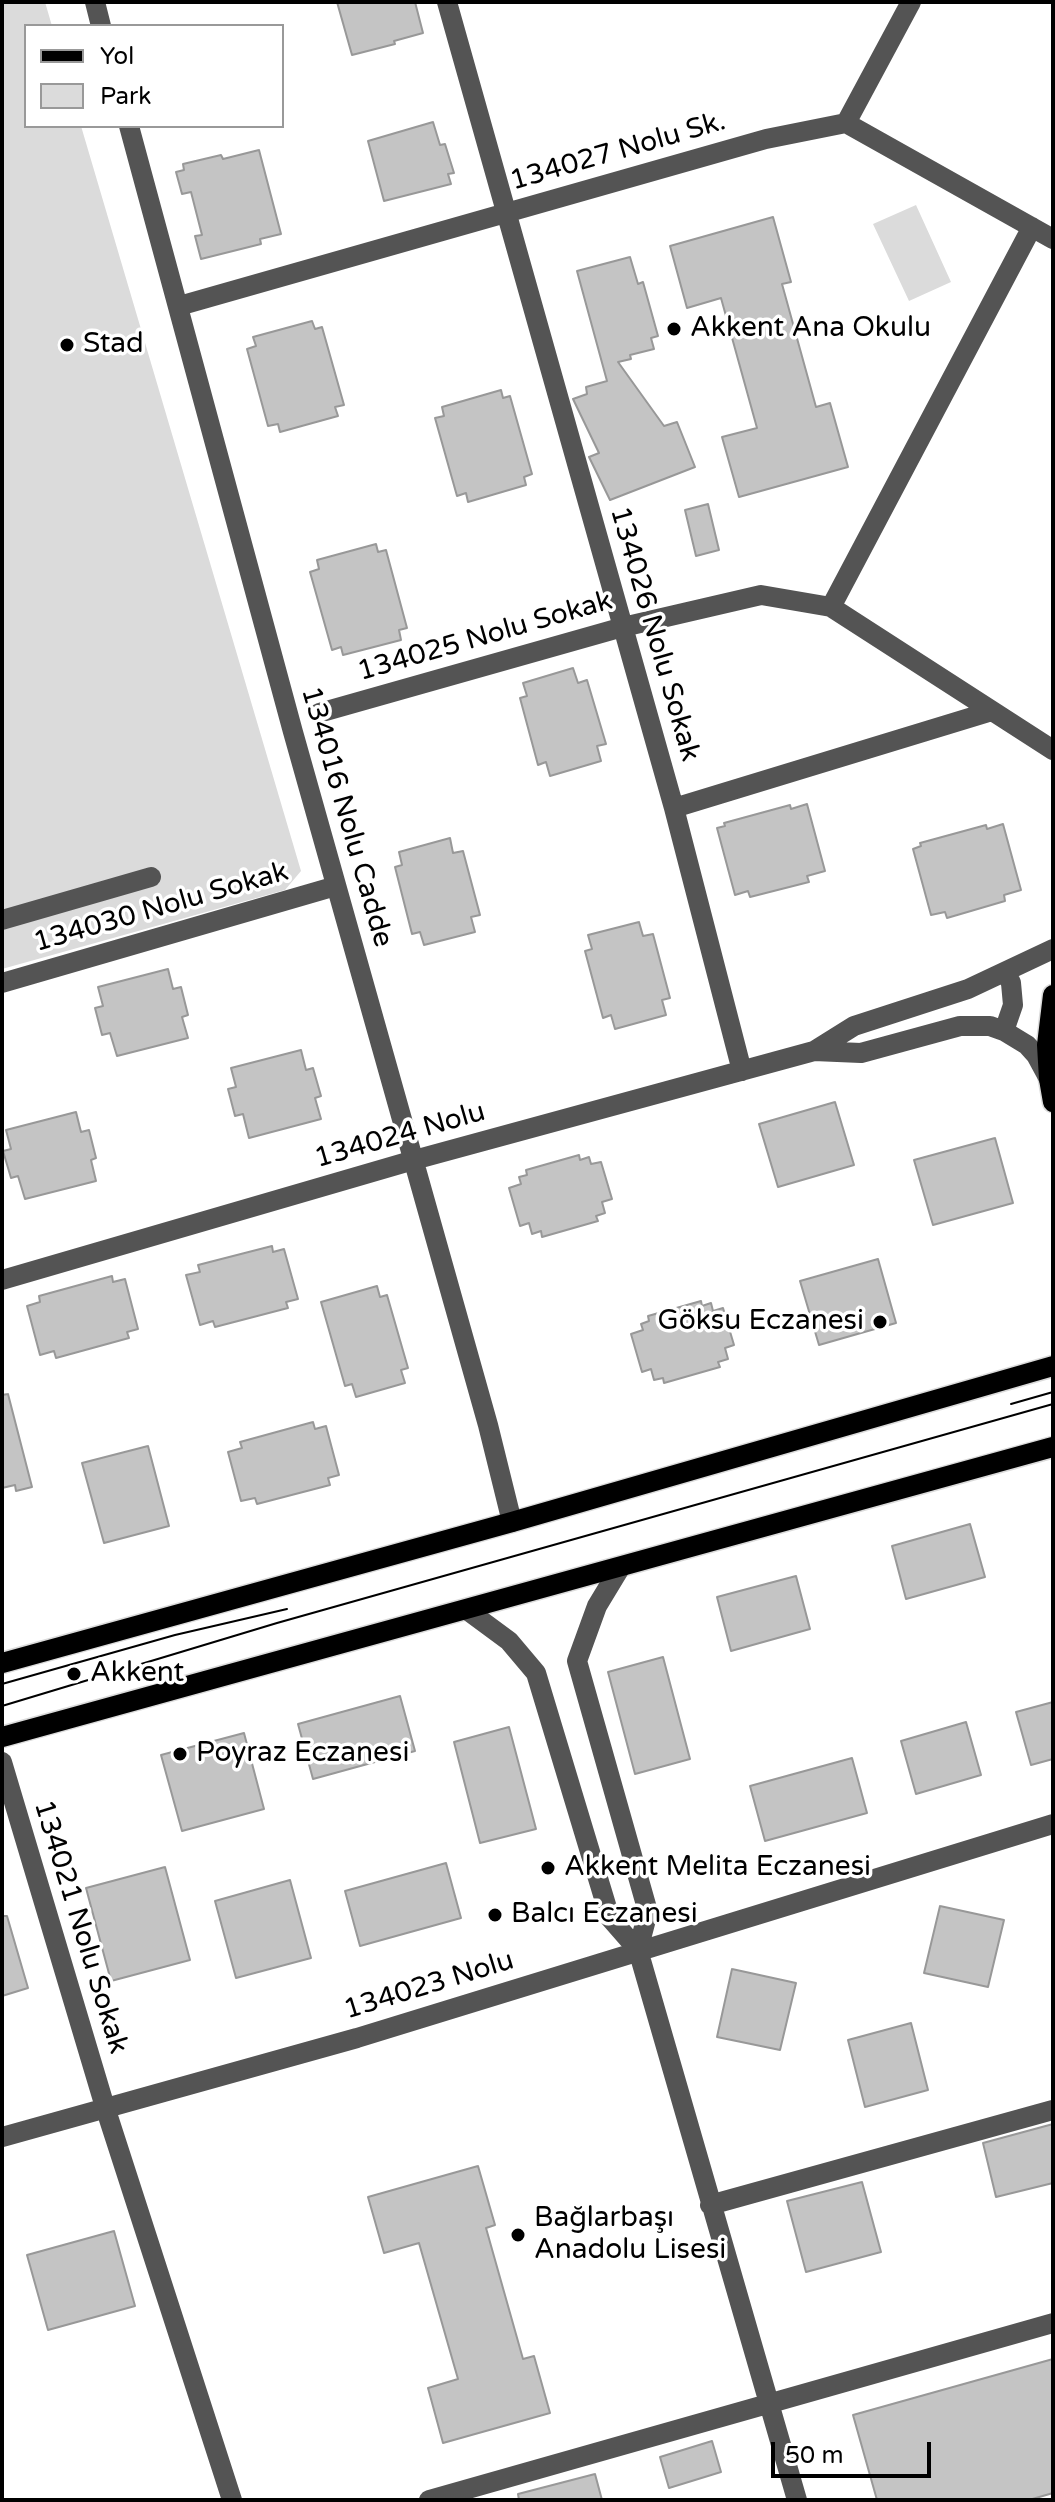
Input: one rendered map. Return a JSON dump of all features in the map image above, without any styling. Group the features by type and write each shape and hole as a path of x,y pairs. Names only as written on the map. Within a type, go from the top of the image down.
{"main road":[{"path":"1053,995 1047,1045 1053,1102"},
{"path":"2,1663 512,1522 1046,1368 1053,1352"},
{"path":"2,1737 1050,1449"}],"street":[{"path":"95,2 100,24"},
{"name":"134026 Nolu Sokak","path":"447,2 674,808 742,1071"},
{"path":"911,2 846,123 1053,239"},
{"name":"134027 Nolu Sk.","path":"179,306 766,139 846,123"},
{"name":"134016 Nolu Cadde","path":"130,128 336,886 488,1425 512,1522"},
{"path":"831,607 1032,227"},
{"name":"134025 Nolu Sokak","path":"319,713 623,627 761,595 831,607 1053,750"},
{"path":"674,808 992,711"},
{"path":"2,920 151,877"},
{"name":"134030 Nolu Sokak","path":"2,983 336,886"},
{"name":"134024 Nolu","path":"2,1280 414,1160 814,1051 854,1026 968,989 1053,949"},
{"path":"1004,1031 1013,1005 1006,972"},
{"name":"134024 Nolu","path":"814,1051 861,1053 960,1026 990,1026 1027,1045 1049,1079"},
{"path":"620,1568 597,1606 577,1661 648,1912 638,1950"},
{"path":"467,1610 509,1641 536,1673 610,1918 638,1950 797,2500"},
{"name":"134021 Nolu Sokak","path":"2,1762 105,2107 232,2500"},
{"name":"134023 Nolu","path":"2,2137 357,2038 1053,1824"},
{"path":"710,2205 1053,2110"},
{"path":"429,2500 1053,2323"}],"green space":[{"path":"2,2 45,2 51,24 24,24 24,128 82,128 301,871 285,890 2,969"},
{"path":"916,205 951,282 909,301 873,224"}],"building":[{"path":"337,2 415,2 423,33 352,55"},
{"path":"433,122 440,145 445,144 454,173 448,174 451,184 384,201 368,141"},
{"path":"259,150 281,234 260,239 261,244 201,259 195,236 202,235 191,192 182,194 176,172 184,170 183,164"},
{"path":"773,217 791,282 782,284 816,407 830,403 848,467 739,497 722,437 757,428 721,298 687,308 670,246"},
{"path":"630,257 638,284 643,282 658,336 651,338 654,349 630,355 631,359 618,362 664,426 677,422 695,467 610,500 589,457 599,453 573,399 587,394 586,387 607,381 577,271"},
{"path":"312,321 315,329 322,327 344,405 335,407 338,416 280,432 278,424 268,426 247,349 256,346 253,337"},
{"path":"501,390 503,398 510,396 532,474 524,477 526,485 468,502 466,493 457,496 435,418 444,416 442,407"},
{"path":"708,504 719,550 696,556 685,510"},
{"path":"376,544 378,552 386,550 407,628 399,630 401,640 343,655 341,647 332,650 310,572 319,569 317,560"},
{"path":"573,668 578,683 587,680 606,744 597,746 601,761 550,776 546,762 538,765 520,698 527,696 523,683"},
{"path":"807,804 825,871 807,876 809,882 750,897 748,891 735,895 717,828 725,826 724,823 790,805 791,809"},
{"path":"1003,824 1021,890 1004,895 1005,901 947,918 945,912 931,915 913,849 921,846 920,843 986,825 987,829"},
{"path":"450,838 453,853 463,851 480,915 471,917 475,932 424,945 420,932 412,934 395,867 402,865 399,852"},
{"path":"639,922 643,936 653,934 670,998 662,1000 666,1015 615,1029 611,1015 603,1018 585,951 592,949 588,935"},
{"path":"168,969 173,989 181,987 188,1015 182,1017 188,1038 117,1056 110,1033 102,1035 95,1008 103,1006 98,987"},
{"path":"301,1050 306,1070 313,1068 321,1096 315,1098 321,1119 249,1138 243,1114 235,1116 228,1089 236,1087 231,1068"},
{"path":"835,1102 854,1165 778,1187 759,1124"},
{"path":"76,1112 81,1132 89,1130 96,1158 91,1160 96,1181 25,1199 18,1176 11,1178 3,1151 11,1149 6,1130"},
{"path":"995,1138 1013,1203 933,1225 914,1160"},
{"path":"579,1155 580,1160 589,1157 591,1164 601,1162 612,1199 602,1202 605,1213 596,1216 598,1221 542,1237 541,1231 532,1234 529,1223 520,1226 509,1188 521,1184 519,1177 527,1175 526,1170"},
{"path":"272,1246 273,1252 284,1249 298,1299 286,1302 288,1308 215,1327 213,1321 200,1325 186,1275 200,1272 198,1265"},
{"path":"878,1259 896,1323 819,1345 800,1281"},
{"path":"112,1276 113,1282 125,1279 138,1329 127,1332 129,1338 56,1358 54,1351 40,1355 27,1306 40,1302 39,1296"},
{"path":"377,1286 380,1297 387,1295 408,1368 401,1370 405,1383 356,1397 352,1384 345,1386 321,1302"},
{"path":"701,1301 702,1306 711,1303 713,1311 723,1308 734,1345 725,1348 728,1359 718,1362 720,1367 664,1383 663,1378 654,1380 651,1369 642,1372 631,1334 643,1330 641,1324 649,1321 648,1316"},
{"path":"8,1394 32,1487 16,1491 15,1485 2,1488 2,1395"},
{"path":"313,1422 315,1429 326,1426 339,1475 328,1478 330,1485 257,1504 255,1498 241,1501 228,1452 242,1448 240,1442"},
{"path":"148,1446 169,1526 104,1543 82,1463"},
{"path":"970,1524 985,1577 906,1599 892,1546"},
{"path":"796,1576 810,1629 731,1651 717,1597"},
{"path":"663,1657 690,1759 635,1774 608,1672"},
{"path":"400,1696 415,1751 313,1779 298,1724"},
{"path":"1053,1702 1053,1759 1031,1765 1016,1712"},
{"path":"966,1722 981,1775 916,1794 901,1741"},
{"path":"509,1727 536,1829 480,1843 454,1742"},
{"path":"244,1733 264,1809 182,1831 161,1755"},
{"path":"852,1758 867,1813 765,1841 750,1786"},
{"path":"446,1863 461,1918 360,1946 345,1891"},
{"path":"165,1867 190,1960 111,1981 86,1888"},
{"path":"290,1880 311,1958 236,1978 215,1901"},
{"path":"940,1906 1004,1920 988,1987 924,1973"},
{"path":"2,1916 7,1916 28,1988 2,1996"},
{"path":"732,1969 796,1983 780,2050 717,2037"},
{"path":"911,2023 928,2090 865,2107 848,2040"},
{"path":"1053,2124 1053,2183 996,2197 983,2143"},
{"path":"478,2166 495,2225 486,2228 523,2359 534,2356 550,2413 443,2443 428,2388 458,2379 419,2243 384,2253 368,2197"},
{"path":"862,2182 881,2252 806,2272 787,2201"},
{"path":"114,2231 135,2306 48,2330 27,2255"},
{"path":"1053,2359 1053,2493 1029,2500 877,2500 853,2415"},
{"path":"712,2441 721,2472 669,2488 660,2457"},
{"path":"595,2474 602,2500 519,2500 518,2494"}],"tram line":[{"path":"1011,1404 1053,1392"},
{"path":"2,1706 277,1623 1053,1404"},
{"path":"2,1684 175,1635 287,1609"}],"place":[{"name":"Akkent Ana Okulu","path":"674,329"},
{"name":"Stad","path":"67,345"},
{"name":"Göksu Eczanesi","path":"880,1322"},
{"name":"Akkent","path":"74,1674"},
{"name":"Poyraz Eczanesi","path":"180,1754"},
{"name":"Akkent Melita Eczanesi","path":"548,1868"},
{"name":"Balcı Eczanesi","path":"495,1915"},
{"name":"Bağlarbaşı Anadolu Lisesi","path":"518,2235"}]}
